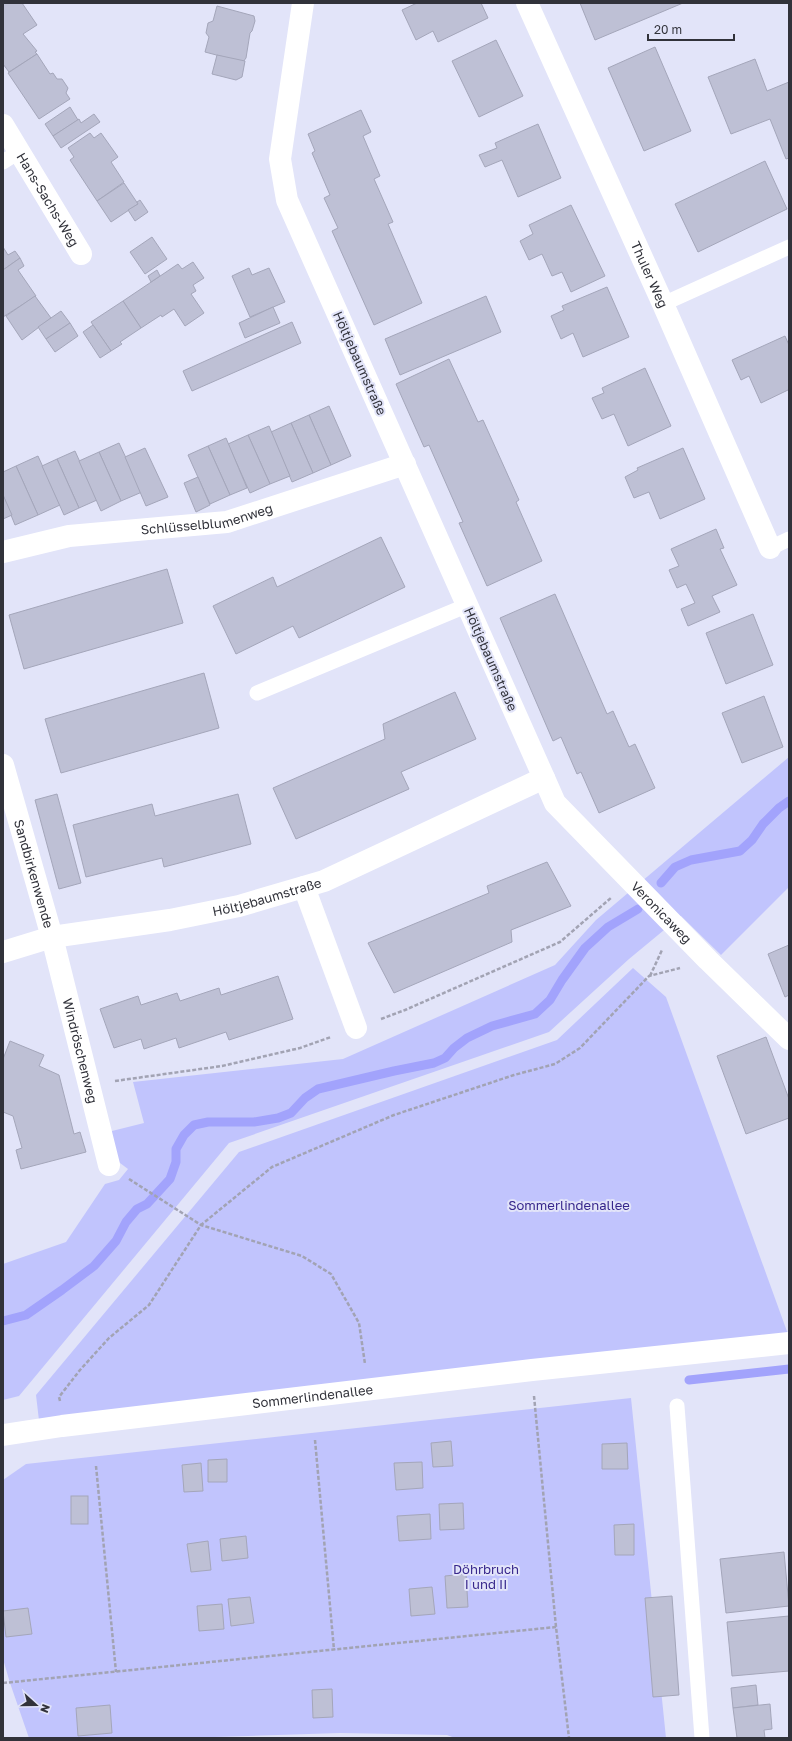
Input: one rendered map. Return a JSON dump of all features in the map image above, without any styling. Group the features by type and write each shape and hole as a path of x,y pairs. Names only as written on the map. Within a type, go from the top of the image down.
{"street":[{"name":"Höltjebaumstraße","path":"3,952 52,937 170,920 239,906 324,881 544,778 287,200 280,159 303,3"},
{"name":"Thuler Weg","path":"527,3 664,304 780,543"},
{"name":"Hans-Sachs-Weg","path":"3,125 11,156 81,254"},
{"name":"Schlüsselblumenweg","path":"3,552 69,536 227,522 405,464"},
{"name":"Sandbirkenwende","path":"3,765 52,937"},
{"name":"Veronicaweg","path":"544,778 555,803 708,960 789,1039"},
{"path":"304,887 356,1028"},
{"name":"Windröschenweg","path":"52,937 109,1166"},
{"name":"Sommerlindenallee","path":"3,1435 62,1426 532,1370 789,1343"}],"lane":[{"path":"664,304 789,247"},
{"path":"257,693 468,605"},
{"path":"676,1406 702,1738"}],"path":[{"path":"62,1426 59,1397 80,1370 109,1338 149,1305 201,1225 272,1167 394,1115 514,1075 555,1064 580,1048 649,976 708,960"},
{"path":"143,1188 201,1225 302,1256 331,1274 359,1323 369,1390"},
{"path":"532,1370 556,1627 569,1738"},
{"path":"315,1440 334,1650"},
{"path":"96,1466 116,1672"},
{"path":"3,1683 556,1627"}],"green space":[{"path":"789,757 789,887 721,955 681,916 629,959 549,1032 229,1143 19,1396 3,1400 3,1264 66,1242 105,1184 119,1180 128,1169 112,1157 108,1132 144,1123 133,1082 343,1059 555,965 596,920"},
{"name":"Sommerlindenallee","path":"633,968 666,997 789,1337 40,1429 36,1395 239,1152 557,1040"},
{"name":"Döhrbruch I und II","path":"631,1398 666,1738 455,1738 447,1735 340,1733 181,1738 29,1738 3,1659 3,1480 26,1464"}],"building":[{"path":"3,3 22,3 37,25 23,34 37,51 35,52 37,54 9,72 3,64"},
{"path":"417,3 481,3 488,18 438,42 433,31 416,40 402,10"},
{"path":"580,3 683,3 595,40"},
{"path":"217,6 254,16 255,21 250,33 246,58 243,62 205,52 209,37 206,33 208,23 213,21"},
{"path":"496,40 523,96 479,117 452,61"},
{"path":"655,47 691,131 644,151 608,68"},
{"path":"37,54 50,74 53,73 57,79 62,79 68,88 66,93 70,99 39,119 8,73"},
{"path":"217,55 245,61 242,77 236,80 212,74"},
{"path":"755,59 767,91 789,82 789,158 786,159 770,119 731,134 708,77"},
{"path":"70,107 78,120 53,136 45,124"},
{"path":"361,110 371,132 363,136 380,176 374,179 393,222 388,224 422,303 374,325 332,231 338,228 324,198 330,195 312,153 315,151 308,134"},
{"path":"94,114 100,122 61,148 53,136 79,119 81,123"},
{"path":"538,124 561,178 518,197 502,160 485,167 479,155 497,148 495,143"},
{"path":"90,133 94,138 101,133 118,157 111,162 124,182 97,201 70,160 74,157 68,148"},
{"path":"765,161 787,209 698,252 675,204"},
{"path":"124,183 138,204 111,222 97,201"},
{"path":"140,200 148,212 135,221 128,210 138,204 137,202"},
{"path":"571,205 605,276 571,292 562,272 552,276 542,254 529,260 520,241 533,234 529,225"},
{"path":"152,237 167,259 145,274 130,252"},
{"path":"3,247 8,255 15,251 20,258 3,270"},
{"path":"20,258 24,266 18,270 36,296 3,317 3,270"},
{"path":"193,262 204,278 193,285 196,291 191,294 204,313 185,326 174,309 162,317 161,315 141,328 123,301 178,264 182,269"},
{"path":"249,268 252,275 269,268 285,302 250,317 232,276"},
{"path":"157,270 160,276 151,282 148,276"},
{"path":"607,287 629,337 583,357 573,333 561,339 551,316 564,310 562,306"},
{"path":"35,296 51,318 22,340 6,316"},
{"path":"486,296 501,332 400,375 385,339"},
{"path":"123,301 141,328 120,342 122,344 111,351 91,322"},
{"path":"273,307 280,323 245,338 239,323"},
{"path":"61,311 70,323 46,339 38,327"},
{"path":"292,322 301,343 192,391 183,371"},
{"path":"70,323 78,336 55,352 46,339"},
{"path":"93,325 111,351 100,358 83,332"},
{"path":"785,336 789,345 789,391 788,390 761,403 749,376 741,380 732,360"},
{"path":"449,359 478,422 483,420 519,500 516,502 542,561 487,586 459,523 463,522 429,445 424,447 396,384"},
{"path":"645,368 671,426 628,446 614,414 602,419 592,398 604,393 602,388"},
{"path":"329,406 351,456 331,465 309,415"},
{"path":"309,415 331,465 313,473 291,423"},
{"path":"291,423 313,473 292,482 271,432"},
{"path":"269,426 290,476 270,484 248,435"},
{"path":"248,435 270,484 250,493 228,444"},
{"path":"226,438 247,488 230,495 208,446"},
{"path":"119,443 142,492 121,501 99,452"},
{"path":"208,446 230,495 210,504 188,455"},
{"path":"145,448 168,497 146,506 125,457"},
{"path":"683,448 705,499 660,519 649,492 634,498 625,477 638,470 637,468"},
{"path":"75,451 97,500 79,508 57,459"},
{"path":"99,452 121,501 101,511 79,461"},
{"path":"38,456 60,505 38,515 16,466"},
{"path":"57,459 79,508 64,515 42,466"},
{"path":"16,466 38,515 15,525 3,495 3,472"},
{"path":"198,477 210,505 196,512 184,483"},
{"path":"3,495 12,515 3,519"},
{"path":"716,529 724,548 720,549 737,585 712,596 720,612 688,626 681,609 695,603 686,584 677,588 669,570 679,566 671,549"},
{"path":"381,537 405,587 299,638 293,626 236,654 213,606 273,577 277,587"},
{"path":"167,569 183,623 24,669 9,615"},
{"path":"555,594 607,714 613,711 629,747 635,744 655,788 599,813 581,772 577,774 561,737 553,741 500,618"},
{"path":"753,614 773,665 726,684 706,633"},
{"path":"204,673 219,728 61,773 45,719"},
{"path":"455,692 476,739 401,772 409,789 296,839 273,788 385,739 383,724"},
{"path":"764,696 783,747 742,763 722,713"},
{"path":"57,794 81,883 59,889 35,800"},
{"path":"238,794 251,844 164,867 162,858 86,877 73,825 152,804 155,816"},
{"path":"547,862 571,906 511,930 512,942 394,993 368,943 489,893 487,886"},
{"path":"789,945 789,995 785,997 768,954"},
{"path":"278,976 293,1019 229,1040 226,1032 179,1048 176,1038 144,1049 141,1039 114,1048 100,1009 138,996 141,1005 177,993 180,1001 219,988 221,995"},
{"path":"766,1037 789,1099 789,1118 746,1134 717,1056"},
{"path":"10,1041 44,1055 39,1066 59,1075 74,1134 80,1132 86,1152 21,1169 16,1150 22,1148 13,1116 3,1112 3,1059"},
{"path":"451,1441 453,1466 433,1467 431,1443"},
{"path":"627,1443 628,1469 602,1469 602,1444"},
{"path":"227,1459 227,1482 208,1482 208,1460"},
{"path":"422,1462 423,1488 396,1490 394,1463"},
{"path":"201,1463 203,1491 184,1492 182,1465"},
{"path":"71,1496 88,1496 88,1524 71,1524"},
{"path":"463,1503 464,1529 440,1530 439,1504"},
{"path":"430,1514 431,1539 399,1541 397,1516"},
{"path":"634,1524 634,1555 615,1555 614,1525"},
{"path":"246,1536 248,1558 222,1561 220,1539"},
{"path":"208,1541 211,1570 191,1572 187,1544"},
{"path":"784,1552 789,1606 726,1613 720,1559"},
{"path":"466,1574 468,1607 447,1608 445,1576"},
{"path":"432,1587 435,1614 411,1616 409,1589"},
{"path":"672,1596 679,1695 653,1697 645,1598"},
{"path":"250,1597 254,1623 231,1626 228,1599"},
{"path":"222,1604 224,1629 199,1631 197,1606"},
{"path":"28,1608 32,1634 6,1637 3,1611"},
{"path":"789,1616 789,1671 732,1676 727,1622"},
{"path":"756,1685 758,1705 733,1708 731,1688"},
{"path":"332,1689 333,1717 313,1718 312,1690"},
{"path":"770,1704 772,1729 764,1730 765,1738 737,1738 733,1708"},
{"path":"110,1705 112,1733 78,1736 76,1708"}],"waterway":[{"path":"661,883 675,867 691,860 740,851 752,840 763,824 779,808 789,801"},
{"path":"3,1321 26,1315 94,1266 116,1241 126,1222 137,1209 147,1204 170,1179 176,1162 176,1149 184,1135 194,1125 208,1122 254,1122 278,1118 291,1113 305,1098 318,1089 434,1063 445,1058 454,1048 467,1038 492,1026 535,1014 550,1000 562,980 585,948 608,927 638,909"},
{"path":"689,1380 789,1369"}]}
